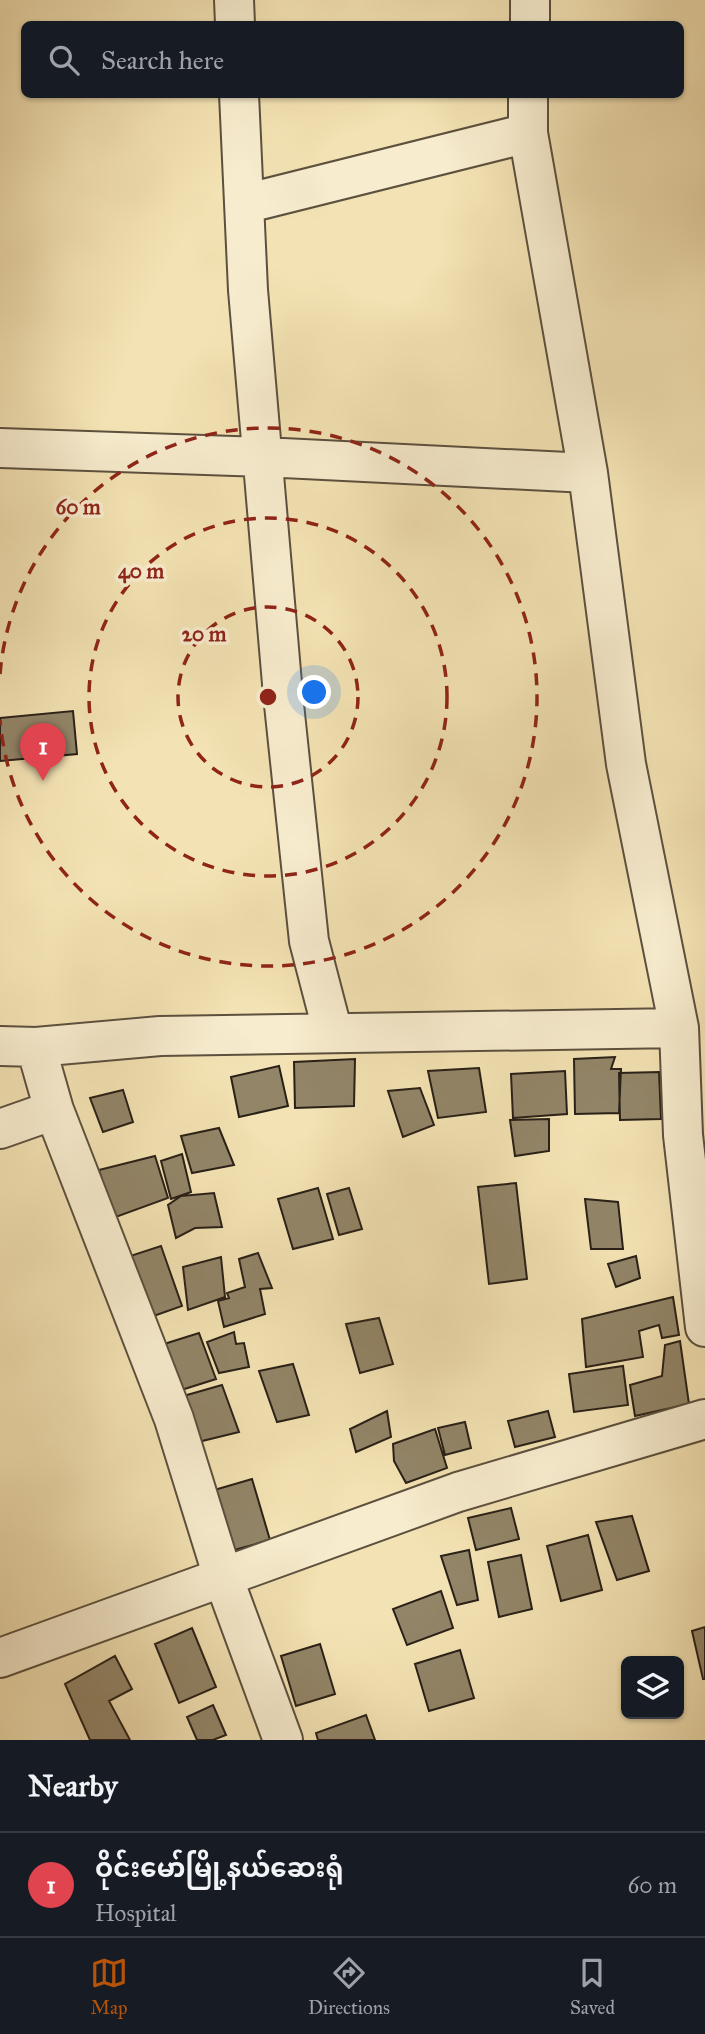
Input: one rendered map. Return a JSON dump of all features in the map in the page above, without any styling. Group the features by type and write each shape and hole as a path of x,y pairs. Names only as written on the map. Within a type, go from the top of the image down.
{"street":[{"path":"234,0 235,21"},
{"path":"530,0 530,21"},
{"path":"239,98 244,204 283,695 309,941 332,1033"},
{"path":"528,98 528,133 588,473 626,764 679,1028 683,1135 705,1327"},
{"path":"244,204 528,133"},
{"path":"0,448 263,457 588,473"},
{"path":"283,1740 223,1577 174,1419 54,1110 18,1046 160,1035 679,1028"},
{"path":"0,1129 54,1110"},
{"path":"0,1658 458,1492 705,1419"}],"building":[{"path":"73,711 77,754 0,761 0,718"},
{"path":"615,1057 611,1069 621,1069 619,1113 575,1114 574,1059"},
{"path":"355,1059 354,1106 295,1108 294,1062"},
{"path":"279,1066 288,1106 239,1117 231,1077"},
{"path":"479,1068 486,1112 438,1118 428,1071"},
{"path":"565,1071 567,1114 513,1118 511,1074"},
{"path":"659,1072 661,1119 620,1120 619,1073"},
{"path":"420,1088 434,1125 403,1137 388,1091"},
{"path":"123,1090 133,1122 103,1132 90,1098"},
{"path":"549,1119 549,1151 515,1156 510,1120"},
{"path":"219,1128 234,1165 192,1173 181,1136"},
{"path":"182,1154 191,1192 171,1199 161,1161"},
{"path":"155,1156 168,1198 113,1218 99,1170"},
{"path":"516,1183 527,1279 489,1284 478,1187"},
{"path":"318,1188 333,1239 293,1249 278,1199"},
{"path":"349,1188 362,1229 339,1235 327,1194"},
{"path":"214,1193 222,1227 195,1228 176,1238 168,1205 181,1196"},
{"path":"585,1199 618,1202 623,1249 591,1249"},
{"path":"161,1246 182,1306 148,1318 124,1258"},
{"path":"258,1253 272,1288 260,1289 265,1314 224,1327 218,1301 229,1298 227,1293 245,1287 239,1259"},
{"path":"636,1256 640,1278 616,1287 608,1264"},
{"path":"221,1257 225,1297 188,1310 183,1267"},
{"path":"673,1297 679,1335 662,1338 659,1325 639,1331 643,1357 586,1367 582,1319"},
{"path":"379,1318 393,1364 360,1373 346,1324"},
{"path":"234,1332 236,1344 244,1343 249,1367 219,1373 207,1342"},
{"path":"199,1333 216,1379 175,1392 161,1345"},
{"path":"680,1341 689,1404 635,1416 630,1385 662,1376 665,1345"},
{"path":"293,1364 309,1415 277,1422 259,1371"},
{"path":"623,1366 628,1405 574,1412 569,1374"},
{"path":"222,1385 239,1432 198,1442 180,1397"},
{"path":"387,1411 391,1437 356,1452 350,1429"},
{"path":"548,1411 555,1437 515,1447 508,1421"},
{"path":"465,1422 471,1448 445,1455 438,1428"},
{"path":"435,1429 447,1468 406,1483 394,1461 393,1444"},
{"path":"252,1479 270,1540 231,1551 211,1491"},
{"path":"511,1508 519,1539 476,1550 468,1518"},
{"path":"632,1516 649,1571 617,1580 596,1522"},
{"path":"588,1535 602,1590 561,1601 547,1546"},
{"path":"469,1550 478,1600 457,1605 441,1556"},
{"path":"521,1555 532,1609 499,1617 488,1562"},
{"path":"441,1591 453,1628 407,1645 393,1609"},
{"path":"705,1627 705,1679 703,1679 692,1631"},
{"path":"192,1628 216,1687 179,1703 155,1644"},
{"path":"320,1644 335,1694 296,1706 281,1656"},
{"path":"460,1650 474,1698 429,1711 415,1664"},
{"path":"115,1656 132,1689 109,1701 130,1740 90,1740 65,1684"},
{"path":"213,1705 226,1735 213,1740 197,1740 187,1717"},
{"path":"366,1715 375,1740 318,1740 316,1733"}],"place":[{"name":"ဝိုင်းမော်မြို့နယ်ဆေးရုံ","path":"43,781"}]}
